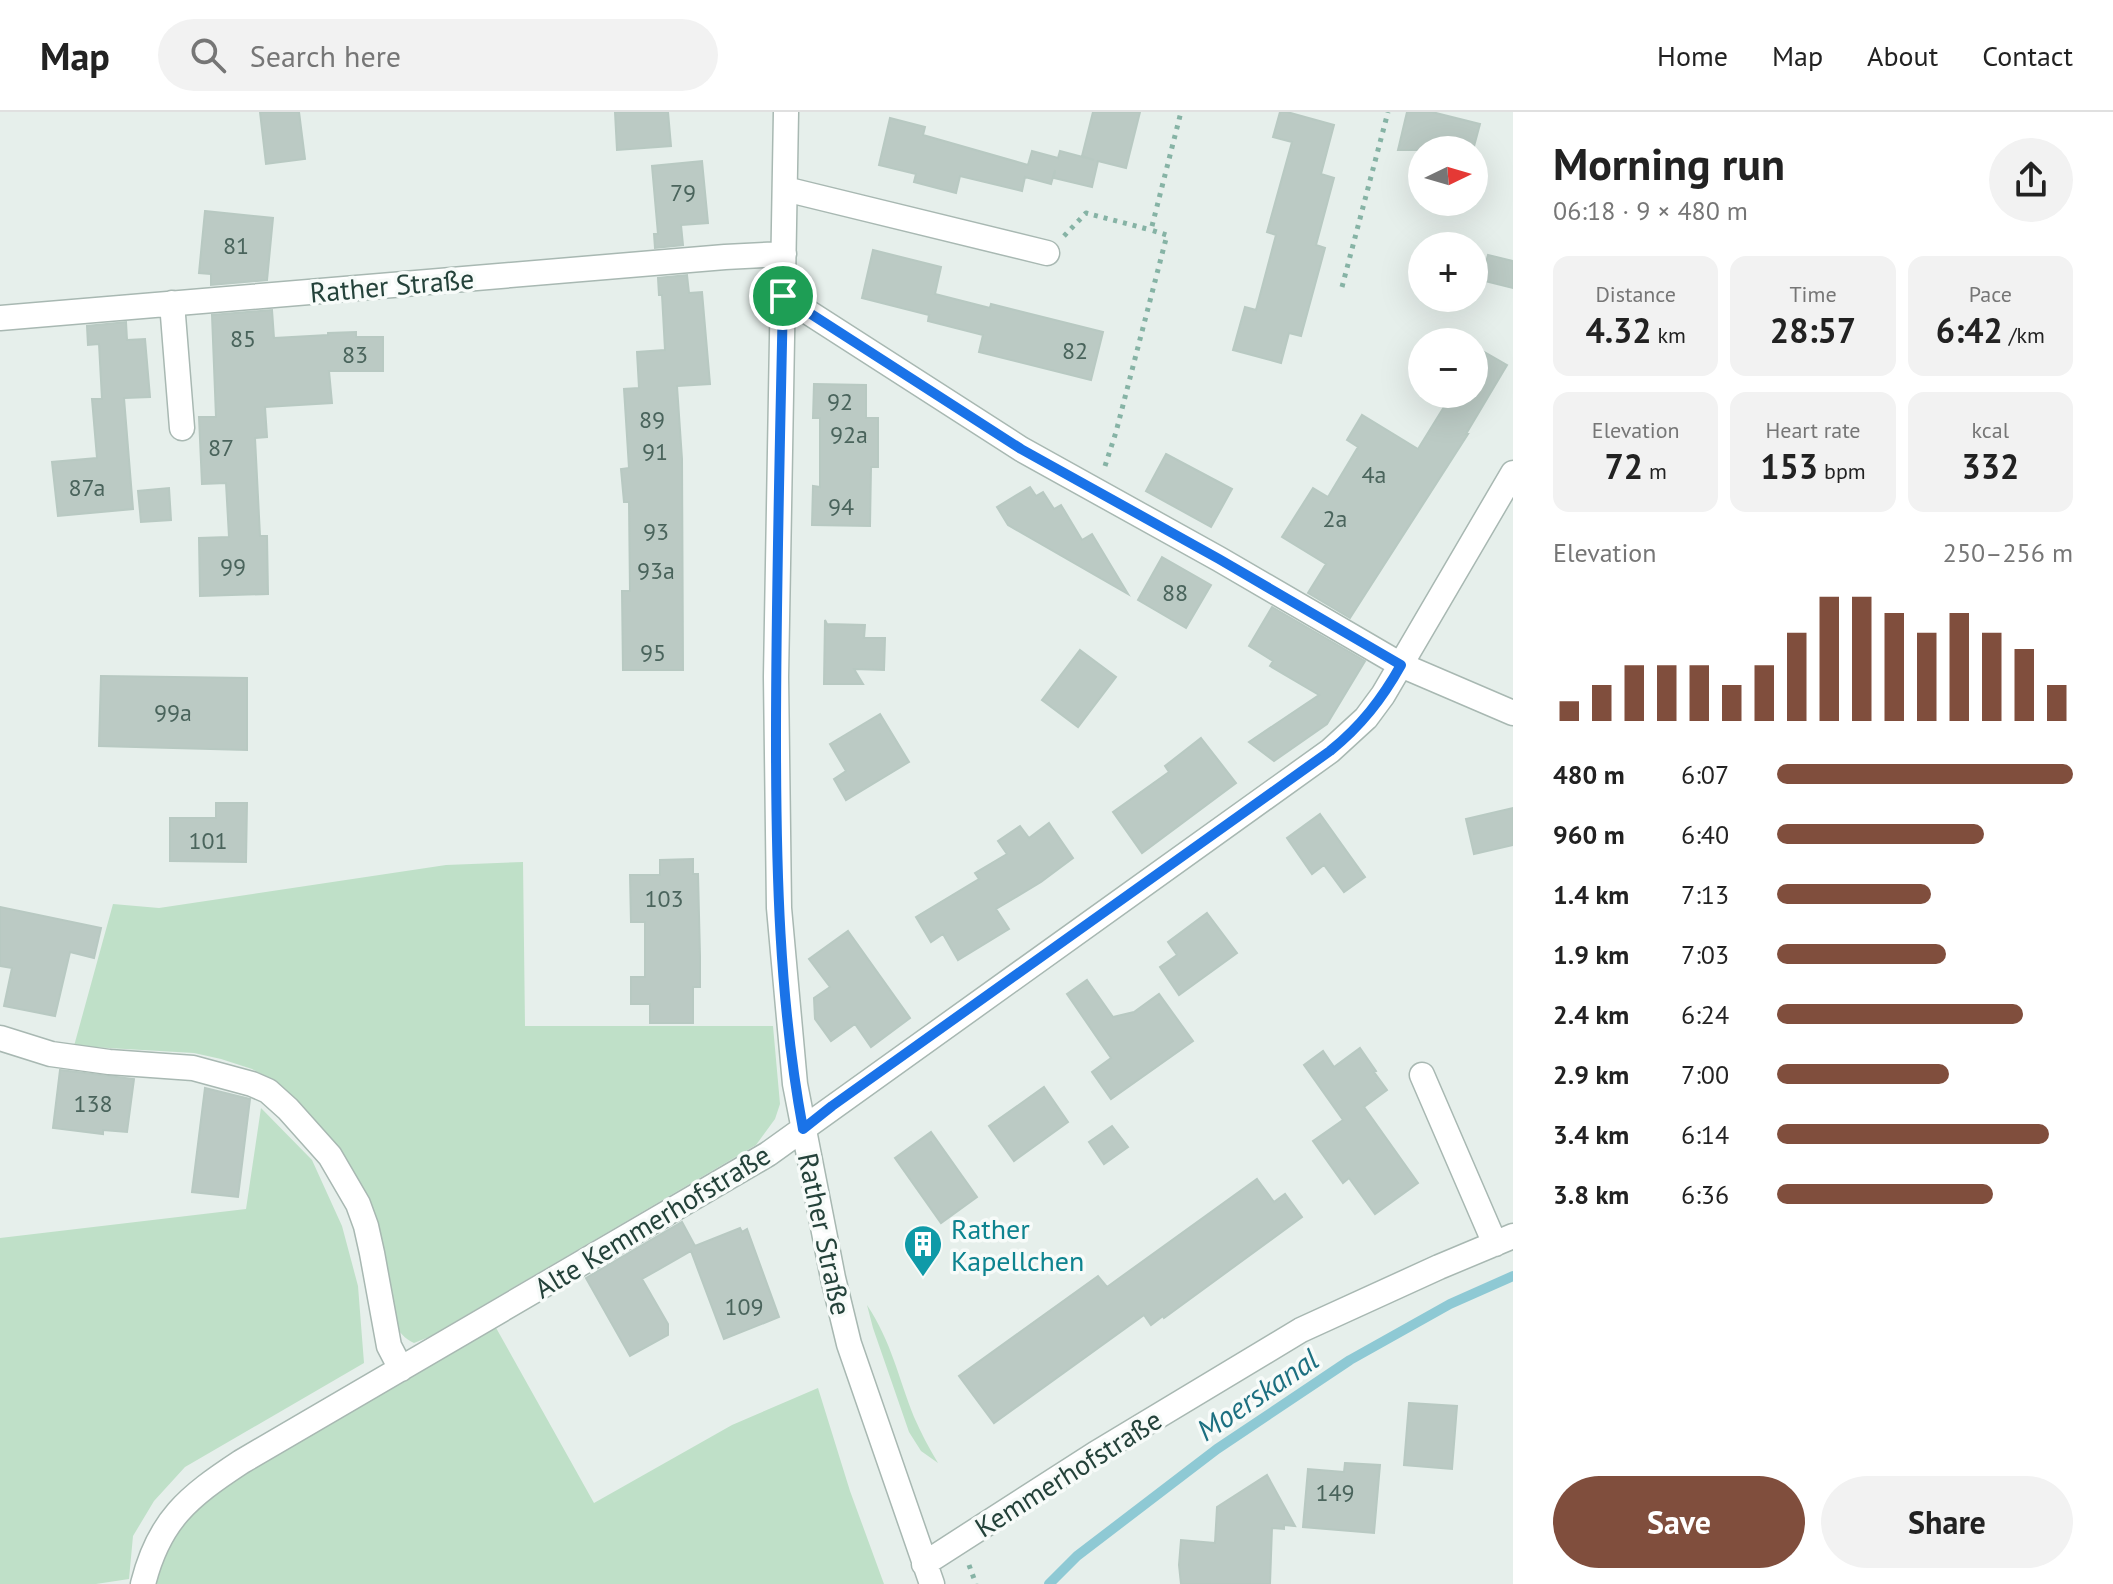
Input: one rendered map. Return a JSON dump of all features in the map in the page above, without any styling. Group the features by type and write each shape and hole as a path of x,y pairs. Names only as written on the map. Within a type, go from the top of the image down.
{"street":[{"name":"Rather Straße","path":"786,112 776,677 782,953 795,1084 833,1278 849,1344 928,1574"},
{"path":"785,189 1047,253"},
{"name":"Rather Straße","path":"0,318 784,254"},
{"path":"783,296 1021,449 1401,665 1513,713"},
{"path":"172,303 182,428"},
{"name":"Alte Kemmerhofstraße","path":"143,1584 149,1561 163,1531 182,1506 206,1485 768,1154 1330,751 1366,718 1383,695 1513,473"},
{"path":"0,1038 51,1054 193,1068 268,1091 330,1156 358,1204 372,1253 389,1346 401,1369"},
{"path":"1422,1075 1504,1240"},
{"name":"Kemmerhofstraße","path":"928,1574 1095,1454 1301,1330 1504,1240"}],"path":[{"path":"1151,230 1181,112"},
{"path":"1342,287 1388,112"},
{"path":"1047,253 1086,213 1167,235 1116,432 1097,491"}],"green space":[{"path":"523,862 525,1026 773,1026 780,1104 775,1119 756,1145 414,1343 402,1335 395,1324 388,1298 310,1122 276,1082 252,1069 194,1053 74,1046 113,904 159,908 446,865"},
{"path":"261,1108 312,1160 342,1226 358,1286 364,1363 185,1467 154,1501 133,1536 129,1579 96,1584 0,1584 0,1238 246,1209"},
{"path":"867,1305 889,1347 908,1402 938,1463 921,1451 909,1432"},
{"path":"495,1326 594,1503 732,1425 818,1388 850,1491 884,1584 155,1584 164,1557 177,1534 213,1493"}],"building":[{"path":"260,112 299,112 305,159 266,164"},
{"path":"615,112 668,112 671,146 617,150"},
{"path":"1093,112 1140,112 1126,168 1098,161 1092,187 1054,178 1055,170 1051,184 1025,177 1022,191 960,176 956,193 914,182 916,174 879,165 890,118 925,127 923,135 1028,165 1032,151 1058,158 1060,151 1094,160 1082,156"},
{"path":"1280,112 1334,125 1321,174 1334,178 1316,245 1325,248 1301,336 1289,333 1281,363 1233,350 1245,307 1256,310 1276,235 1267,232 1292,142 1273,137"},
{"path":"1407,112 1432,112 1480,124 1477,136 1408,136 1408,150 1398,150"},
{"path":"702,161 708,223 681,225 683,245 655,248 654,234 658,234 652,166"},
{"path":"205,211 273,218 267,280 211,285 211,274 199,273"},
{"path":"873,250 941,267 935,294 990,308 991,304 1103,332 1091,380 979,352 983,335 928,321 929,315 862,298"},
{"path":"1488,255 1513,261 1513,288 1488,282"},
{"path":"687,275 689,293 702,292 710,384 677,386 682,459 683,670 623,670 622,591 630,591 629,502 624,502 621,469 629,468 624,389 639,388 637,352 665,350 658,278"},
{"path":"272,310 274,338 356,332 356,337 383,337 383,371 329,371 332,403 265,407 267,437 255,438 260,536 267,536 268,594 200,596 199,538 229,537 226,483 202,484 199,417 216,417 212,315"},
{"path":"126,322 127,340 145,339 150,397 124,398 133,509 58,516 52,462 97,458 92,399 102,399 99,344 88,345 87,326"},
{"path":"1488,354 1507,365 1488,397"},
{"path":"814,384 866,385 866,418 878,418 878,467 871,467 870,526 812,525 813,486 820,487 820,418 813,418"},
{"path":"1443,408 1481,408 1350,618 1308,593 1326,564 1282,537 1313,488 1328,497 1358,447 1347,440 1362,415 1418,449"},
{"path":"1166,454 1232,489 1211,527 1146,491"},
{"path":"1030,487 1036,496 1043,492 1054,509 1061,505 1082,540 1092,534 1128,594 1008,525 997,507"},
{"path":"169,488 171,520 141,522 138,491"},
{"path":"1162,557 1211,585 1186,628 1138,600"},
{"path":"1272,607 1365,661 1327,724 1274,761 1249,742 1319,695 1270,666 1273,661 1249,646"},
{"path":"825,620 828,626 865,625 864,638 885,638 884,670 854,669 863,684 824,684"},
{"path":"1080,650 1116,677 1078,727 1042,700"},
{"path":"101,676 247,678 247,750 99,746"},
{"path":"880,714 909,762 846,800 834,779 846,771 830,744"},
{"path":"1201,738 1236,783 1142,853 1113,812 1169,772 1165,766"},
{"path":"216,803 247,803 246,862 170,861 170,818 216,818"},
{"path":"1513,808 1513,845 1474,854 1466,819"},
{"path":"1320,814 1365,877 1344,892 1324,865 1312,874 1287,838"},
{"path":"1049,823 1073,858 996,909 1009,929 958,960 943,934 931,942 916,917 979,879 975,873 1007,854 998,841 1020,826 1029,838"},
{"path":"693,859 693,874 698,874 700,987 693,987 693,1023 650,1023 650,1004 631,1004 631,977 645,977 645,922 631,922 630,875 660,875 660,860"},
{"path":"0,907 101,928 94,958 70,952 55,1016 4,1006 12,968 0,966"},
{"path":"1207,913 1237,953 1179,995 1160,967 1177,955 1168,942"},
{"path":"848,931 910,1018 871,1047 855,1024 831,1041 815,1019 814,998 830,987 809,959"},
{"path":"1087,980 1113,1017 1134,1012 1159,994 1193,1041 1111,1099 1092,1072 1111,1058 1067,994"},
{"path":"1360,1048 1387,1090 1364,1107 1418,1183 1375,1214 1349,1178 1343,1183 1313,1141 1343,1120 1304,1065 1323,1051 1334,1067"},
{"path":"60,1070 134,1079 127,1132 103,1130 103,1134 53,1128"},
{"path":"1044,1087 1068,1122 1014,1161 989,1126"},
{"path":"205,1088 250,1099 238,1197 192,1192"},
{"path":"1112,1126 1128,1147 1104,1164 1089,1142"},
{"path":"931,1132 977,1197 941,1223 895,1158"},
{"path":"1257,1179 1274,1202 1285,1194 1302,1217 1164,1318 1151,1325 1144,1315 994,1423 959,1376 1098,1276 1107,1287"},
{"path":"682,1222 695,1246 740,1228 742,1232 747,1229 779,1317 724,1339 691,1251 642,1279 668,1324 668,1335 630,1356 586,1278"},
{"path":"1409,1403 1457,1406 1452,1469 1404,1465"},
{"path":"1345,1463 1380,1465 1374,1533 1303,1527 1308,1469 1344,1472"},
{"path":"1267,1475 1295,1526 1272,1528 1270,1584 1181,1584 1181,1540 1215,1543 1217,1507"}],"waterway":[{"name":"Moerskanal","path":"1049,1584 1077,1556 1217,1449 1350,1360 1450,1304 1513,1276"}],"place":[{"name":"Rather Kapellchen","path":"923,1278"}],"route":[{"path":"783,296 1021,449 1401,665 1366,718 1330,751 803,1129 795,1084 782,953 777,845 776,677 783,296"}]}
